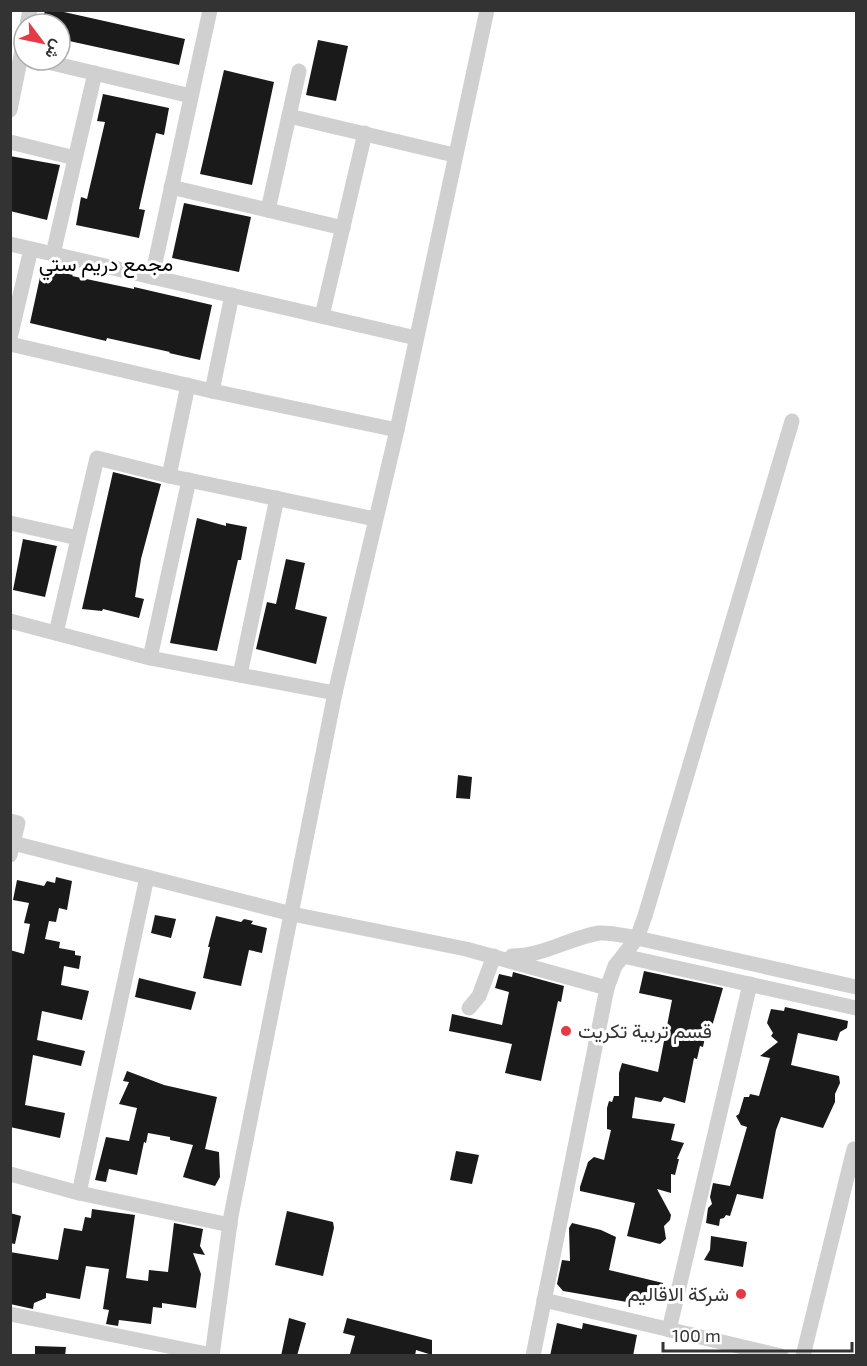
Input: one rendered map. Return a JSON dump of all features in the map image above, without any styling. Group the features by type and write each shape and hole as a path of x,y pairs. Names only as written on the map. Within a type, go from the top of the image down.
{"street":[{"path":"152,277 210,10"},
{"path":"10,1314 212,1355 230,1225 335,693 397,430 454,155 487,10"},
{"path":"72,68 191,96"},
{"path":"268,210 299,71"},
{"path":"10,110 18,72"},
{"path":"53,254 95,73"},
{"path":"289,116 454,155"},
{"path":"322,316 365,133"},
{"path":"10,142 75,158"},
{"path":"171,187 343,228"},
{"path":"10,244 416,338"},
{"path":"10,338 31,249"},
{"path":"212,391 232,295"},
{"path":"10,344 212,391 397,430"},
{"path":"169,476 188,385"},
{"path":"533,1356 607,988 615,966 637,938 649,905 792,421"},
{"path":"56,633 97,459 375,519"},
{"path":"150,658 189,480"},
{"path":"240,675 277,498"},
{"path":"10,523 78,538"},
{"path":"10,621 150,658 335,693"},
{"path":"10,821 18,823 12,849 147,877 292,914 494,956 607,988"},
{"path":"79,1193 147,877"},
{"path":"494,956 528,956 602,933 637,938 856,987"},
{"path":"469,1008 479,996 494,956"},
{"path":"623,956 856,1008"},
{"path":"669,1330 750,984"},
{"path":"803,1356 856,1146"},
{"path":"10,1174 79,1193 230,1225"},
{"path":"544,1300 781,1356"}],"building":[{"path":"45,10 55,10 64,12 45,12"},
{"path":"72,14 185,39 179,65 72,42"},
{"path":"318,40 348,46 336,101 306,95"},
{"path":"224,70 274,82 252,185 200,174"},
{"path":"103,94 169,108 164,135 156,133 139,209 145,210 139,238 76,225 81,197 87,199 105,122 97,121"},
{"path":"10,156 60,165 47,220 10,211"},
{"path":"184,203 251,217 239,272 172,258"},
{"path":"42,268 212,305 200,360 30,323"},
{"path":"113,472 161,484 141,559 135,597 144,599 139,618 103,609 102,611 82,609"},
{"path":"197,518 226,526 226,523 247,527 241,560 238,560 217,651 170,643"},
{"path":"23,539 57,546 45,597 13,590"},
{"path":"286,559 305,563 295,609 327,617 316,664 256,649 267,602 276,604"},
{"path":"458,775 472,777 470,799 456,798"},
{"path":"56,877 72,881 67,910 59,908 56,922 49,921 45,939 60,942 59,948 75,951 75,955 81,956 79,969 64,966 61,985 89,991 82,1020 42,1011 37,1040 85,1051 81,1066 33,1055 25,1105 65,1113 60,1138 10,1127 10,950 24,954 30,924 24,923 29,903 13,900 17,880 44,886 47,881 55,883"},
{"path":"155,915 176,919 171,938 151,933"},
{"path":"216,916 241,922 244,919 253,921 251,924 267,928 262,953 249,950 241,986 203,978"},
{"path":"644,971 723,988 709,1037 705,1037 697,1059 694,1058 685,1103 664,1097 661,1102 635,1097 632,1118 675,1124 671,1140 684,1143 677,1159 679,1159 675,1175 671,1174 671,1193 657,1189 671,1215 670,1220 664,1226 666,1239 660,1244 627,1236 635,1203 580,1191 588,1162 594,1157 604,1160 611,1130 607,1129 607,1108 614,1096 619,1096 619,1073 622,1063 658,1072 672,1000 639,993"},
{"path":"513,972 564,986 561,1002 558,1001 541,1081 505,1073 512,1044 449,1031 452,1014 502,1025 509,992 495,988 499,974 512,977"},
{"path":"139,978 196,992 191,1010 135,997"},
{"path":"785,1007 848,1021 847,1028 840,1032 837,1041 798,1033 791,1065 839,1076 840,1083 835,1094 835,1102 823,1128 781,1117 776,1130 763,1199 737,1194 730,1216 726,1215 720,1219 719,1226 706,1223 708,1208 712,1204 710,1197 713,1183 730,1186 747,1127 741,1125 736,1116 739,1114 744,1097 749,1097 750,1094 759,1096 770,1058 760,1056 778,1042 771,1036 773,1033 767,1023 771,1009 784,1011"},
{"path":"127,1071 164,1085 217,1097 205,1149 219,1152 220,1177 215,1186 183,1177 193,1145 170,1140 170,1137 148,1133 137,1175 109,1169 106,1182 95,1180 106,1137 129,1141 137,1108 119,1104 129,1082 123,1081"},
{"path":"456,1151 479,1155 472,1184 450,1180"},
{"path":"92,1209 135,1215 126,1278 148,1281 149,1270 168,1272 174,1223 203,1229 200,1246 205,1255 193,1253 201,1274 196,1308 162,1303 162,1308 153,1307 151,1324 119,1320 118,1326 106,1324 109,1310 103,1309 109,1269 86,1266 80,1299 46,1293 46,1298 34,1303 33,1309 10,1304 10,1252 58,1260 64,1228 82,1231 85,1217 91,1218"},
{"path":"287,1211 333,1222 334,1228 323,1276 275,1265"},
{"path":"10,1213 21,1216 15,1244 10,1243"},
{"path":"572,1223 601,1230 616,1237 609,1270 663,1283 659,1303 628,1296 627,1302 563,1291 557,1284 562,1260 570,1261 569,1228"},
{"path":"711,1236 747,1242 743,1267 704,1260 710,1250"},
{"path":"289,1318 306,1323 297,1356 281,1356"},
{"path":"347,1318 432,1340 432,1355 416,1350 415,1356 350,1354 355,1336 343,1333"},
{"path":"557,1323 582,1329 583,1323 637,1335 633,1356 550,1356"},
{"path":"35,1346 66,1347 65,1356 35,1356"}],"place":[{"name":"قسم تربية تكريت","path":"566,1031"},
{"name":"شركة الاقاليم","path":"741,1294"}],"district":[{"name":"مجمع دريم ستي","path":"106,264"}]}
